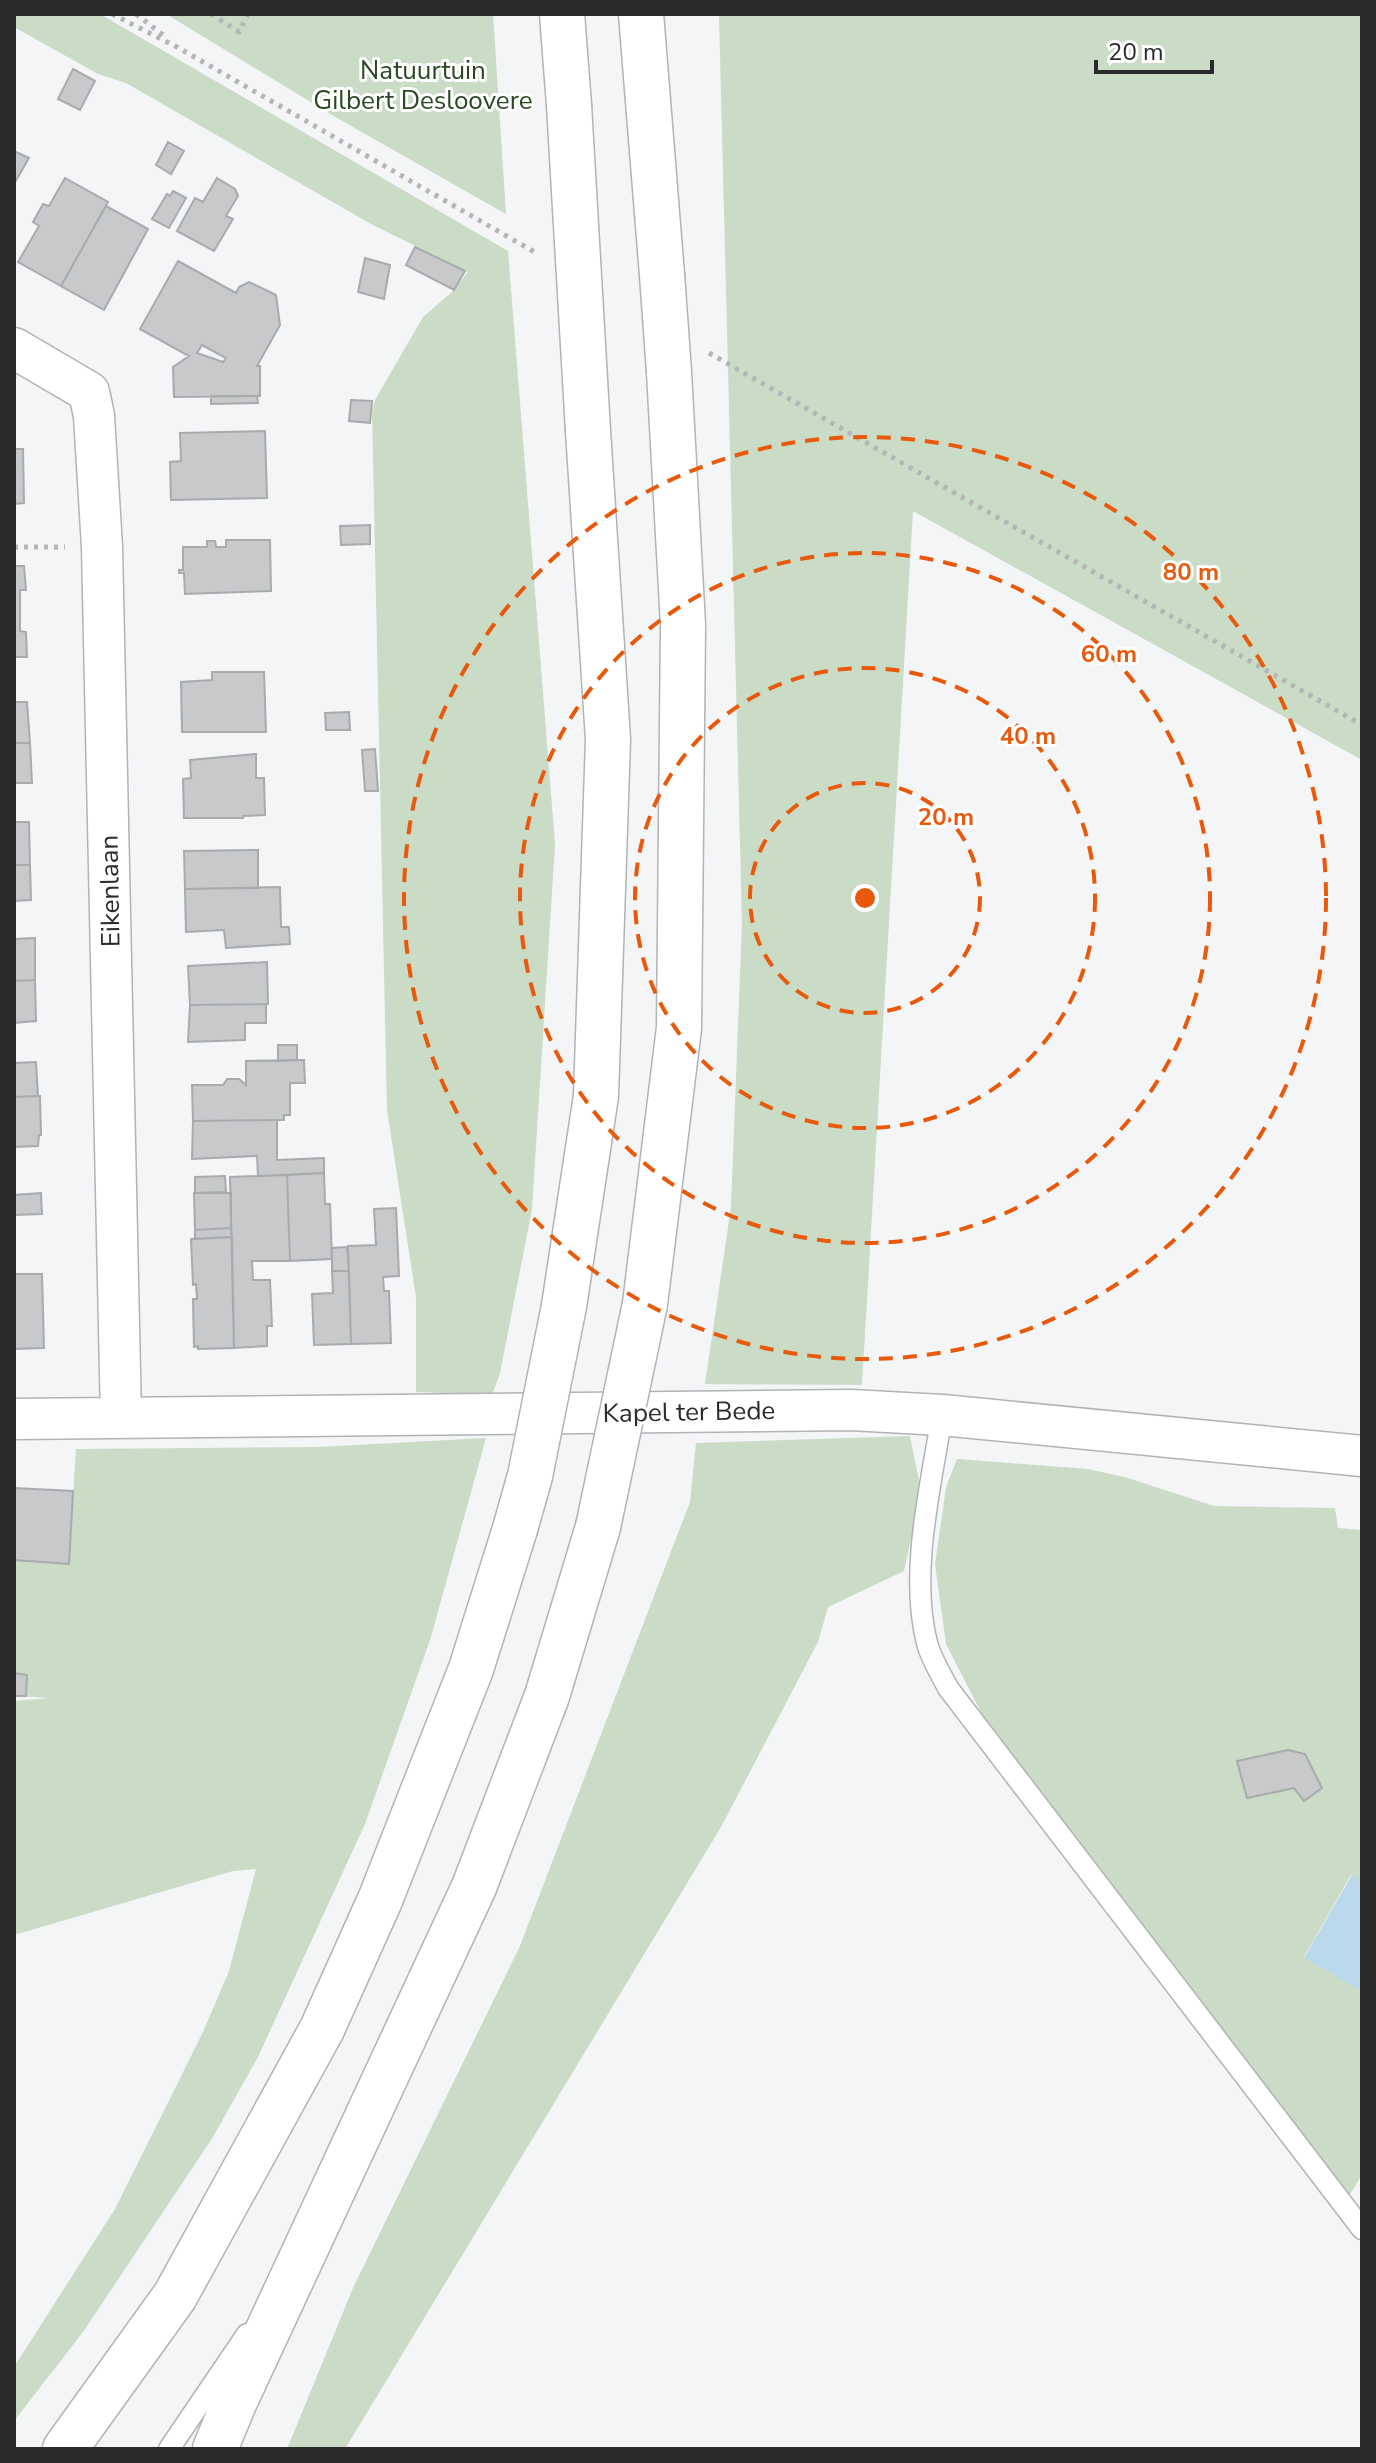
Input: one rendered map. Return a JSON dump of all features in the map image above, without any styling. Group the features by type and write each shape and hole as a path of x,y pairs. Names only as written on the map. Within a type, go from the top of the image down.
{"highway":[{"path":"65,2449 175,2296 322,2029 380,1900 471,1669 530,1476 564,1306 596,1096 608,755 562,14"},
{"path":"215,2449 474,1887 547,1696 598,1527 645,1304 679,1028 683,625 676,481 641,14"},
{"path":"647,92 672,14"},
{"path":"243,2449 267,2382 307,2288 311,2238"}],"street":[{"name":"Eikenlaan","path":"14,348 89,392 94,416 102,547 121,1418"},
{"name":"Kapel ter Bede","path":"14,1419 851,1410 942,1415 1362,1456"}],"lane":[{"path":"942,1415 919,1600 927,1646 948,1688 1362,2229"},
{"path":"169,2449 311,2238"}],"path":[{"path":"112,14 177,47 547,259"},
{"path":"136,14 177,47"},
{"path":"211,14 239,32 248,14"},
{"path":"707,352 1362,725"},
{"path":"14,547 102,547"}],"green space":[{"path":"14,14 100,14 508,251 555,844 532,1209 500,1373 492,1395 416,1392 416,1297 387,1110 372,411 375,400 423,317 453,291 468,272 371,224 126,83 98,74 14,27"},
{"name":"Natuurtuin Gilbert Desloovere","path":"166,14 493,14 506,214 337,118"},
{"path":"719,14 1362,14 1362,760 913,511 862,1385 705,1384 731,1207 742,923"},
{"path":"910,1436 919,1481 915,1521 904,1571 828,1607 818,1642 721,1827 345,2449 287,2449 353,2288 520,1946 690,1502 696,1443"},
{"path":"486,1438 431,1637 365,1824 258,2057 213,2137 83,2332 14,2421 14,2367 115,2209 203,2032 229,1971 256,1869 233,1871 14,1935 14,1701 50,1698 14,1696 14,1560 69,1563 76,1449 318,1447"},
{"path":"957,1459 1088,1469 1128,1478 1214,1506 1335,1508 1338,1528 1362,1530 1362,1881 1351,1875 1304,1957 1362,1991 1362,2175 1349,2196 984,1718 946,1644 935,1564 946,1487"}],"water":[{"path":"1352,1875 1362,1881 1362,1991 1304,1958"}],"building":[{"path":"73,69 95,81 80,110 58,99"},
{"path":"168,142 184,151 171,174 156,165"},
{"path":"14,151 29,158 14,184"},
{"path":"65,178 108,202 61,286 18,262 39,226 33,222 43,204 49,206"},
{"path":"217,178 235,189 238,196 226,216 233,219 214,251 177,231 195,198 203,202"},
{"path":"173,191 186,198 169,228 152,219 167,194 170,196"},
{"path":"106,206 148,229 104,310 61,286"},
{"path":"415,247 465,271 454,290 406,265"},
{"path":"365,258 390,265 384,299 358,292"},
{"path":"178,261 236,293 239,287 249,282 276,295 280,325 257,366 260,366 260,396 174,397 173,367 189,356 140,329","holes":["202,345 226,358 223,362 197,353"]},
{"path":"211,396 257,396 258,403 211,404"},
{"path":"351,400 372,401 370,423 349,421"},
{"path":"265,431 267,498 171,500 170,462 181,461 180,433"},
{"path":"14,449 23,449 24,503 14,504"},
{"path":"370,525 370,544 341,545 340,526"},
{"path":"226,540 270,540 271,591 185,594 184,573 179,573 183,570 183,547 207,547 207,541 215,541 216,547 226,547"},
{"path":"14,566 24,566 26,590 20,590 20,631 26,632 27,657 14,657"},
{"path":"212,672 264,672 266,732 182,732 181,682 212,680"},
{"path":"14,702 27,702 30,743 14,743"},
{"path":"349,712 350,730 326,730 325,713"},
{"path":"14,743 30,743 32,783 14,783"},
{"path":"375,749 378,791 365,791 362,750"},
{"path":"256,754 256,778 264,778 265,815 184,818 183,779 191,778 190,760"},
{"path":"14,822 29,822 30,865 14,865"},
{"path":"258,850 258,888 185,889 184,851"},
{"path":"14,865 30,865 31,900 14,901"},
{"path":"280,887 281,927 289,927 290,944 226,948 224,930 186,932 185,889"},
{"path":"35,938 35,980 14,981 14,939"},
{"path":"267,962 268,1004 190,1005 188,966"},
{"path":"35,980 36,1021 14,1023 14,981"},
{"path":"266,1004 266,1023 245,1023 245,1040 188,1042 190,1005"},
{"path":"278,1045 297,1045 297,1060 278,1061"},
{"path":"304,1060 305,1083 290,1083 290,1115 284,1115 284,1120 193,1121 192,1085 223,1085 227,1079 239,1079 246,1085 246,1061"},
{"path":"36,1062 38,1096 14,1097 14,1063"},
{"path":"40,1096 41,1135 38,1146 14,1147 14,1097"},
{"path":"277,1120 277,1160 324,1158 324,1173 258,1176 257,1156 192,1159 193,1121"},
{"path":"324,1173 325,1204 330,1204 332,1259 290,1261 287,1175"},
{"path":"287,1175 290,1261 252,1261 253,1280 270,1280 272,1326 267,1326 267,1346 234,1348 230,1177"},
{"path":"225,1176 226,1192 195,1193 195,1177"},
{"path":"41,1193 42,1214 14,1215 14,1195"},
{"path":"194,1193 231,1193 231,1228 195,1230"},
{"path":"396,1208 399,1276 383,1277 384,1291 389,1291 391,1343 351,1344 348,1246 376,1245 374,1209"},
{"path":"231,1228 232,1237 195,1239 195,1230"},
{"path":"232,1237 234,1348 198,1349 198,1346 194,1347 193,1299 197,1299 196,1284 193,1285 191,1239"},
{"path":"347,1247 349,1271 332,1271 332,1248"},
{"path":"332,1271 349,1271 351,1344 314,1345 312,1294 333,1293"},
{"path":"14,1274 42,1274 44,1348 14,1349"},
{"path":"14,1488 73,1491 69,1564 14,1560"},
{"path":"14,1673 27,1675 26,1696 14,1696"},
{"path":"1288,1750 1305,1754 1322,1788 1304,1801 1294,1788 1247,1798 1237,1761"}]}
